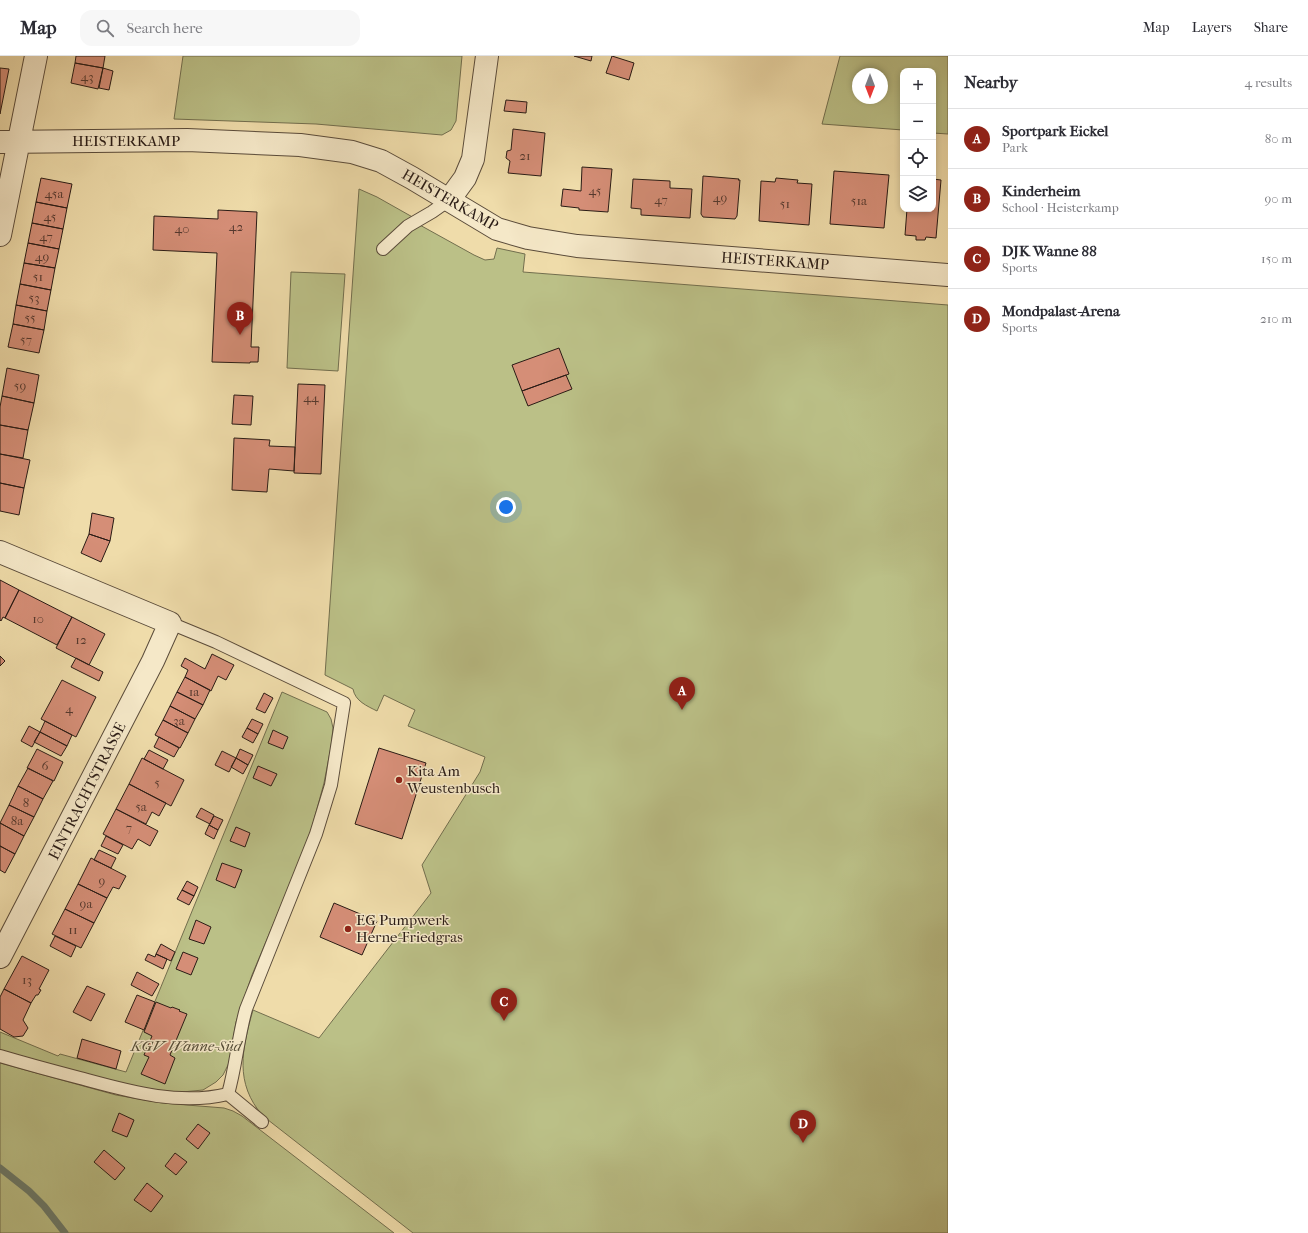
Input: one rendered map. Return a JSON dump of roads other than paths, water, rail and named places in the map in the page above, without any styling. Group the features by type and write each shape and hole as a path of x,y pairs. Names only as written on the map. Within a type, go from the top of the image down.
{"street":[{"path":"0,235 9,142 36,56"},
{"path":"448,200 466,178 473,159 487,56"},
{"name":"HEISTERKAMP","path":"9,142 187,140 300,146 352,152 381,161 497,229 528,238 565,245 948,275"},
{"path":"0,552 170,623"},
{"name":"EINTRACHTSTRASSE","path":"0,957 150,668 170,623"}],"lane":[{"path":"383,249 408,226 432,212 448,200"},
{"path":"170,623 216,642 344,703 331,785 316,834 246,1009 228,1094"},
{"path":"0,1056 116,1088 142,1093 192,1099 228,1094"},
{"path":"228,1094 262,1122"}],"waterway":[{"path":"0,1168 29,1191 44,1206 65,1233"}],"place":[{"name":"Kinderheim","path":"240,335"},
{"name":"Sportpark Eickel","path":"682,710"},
{"name":"Kita Am Weustenbusch","path":"399,780"},
{"name":"EG Pumpwerk Herne-Friedgras","path":"348,929"},
{"name":"DJK Wanne 88","path":"504,1021"},
{"name":"Mondpalast-Arena","path":"803,1143"}],"park label":[{"name":"KGV Wanne-Süd","path":"186,1046"}]}
